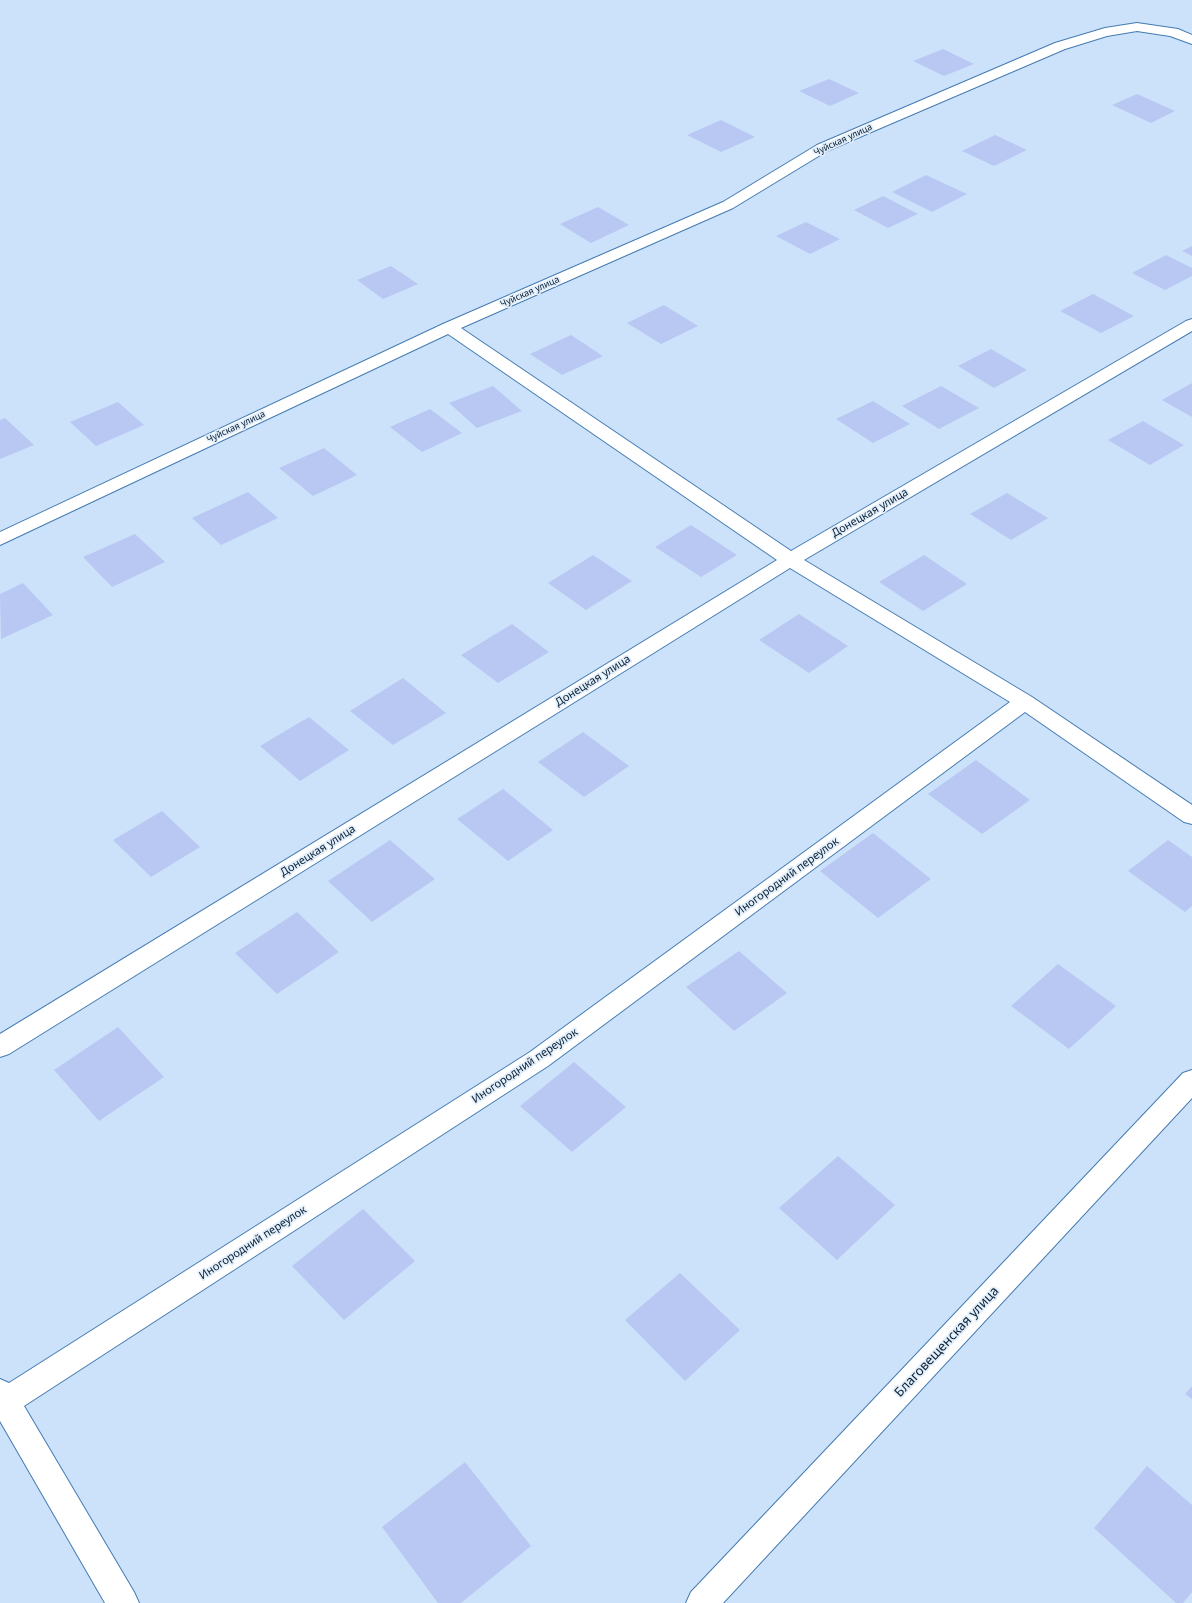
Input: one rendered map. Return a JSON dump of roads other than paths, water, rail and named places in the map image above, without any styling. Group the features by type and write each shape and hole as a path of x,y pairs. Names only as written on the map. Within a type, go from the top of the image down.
{"street":[{"name":"Чуйская улица","path":"0,539 449,327 728,205 822,148 1060,46 1105,32 1137,27 1173,32 1192,40"},
{"name":"Донецкая улица","path":"0,1047 790,560 1192,324"},
{"path":"449,327 790,560 1025,702 1192,816"},
{"name":"Иногородний переулок","path":"2,1397 539,1059 1025,702"},
{"name":"Благовещенская улица","path":"702,1603 1192,1081"},
{"path":"2,1397 123,1603"}]}
